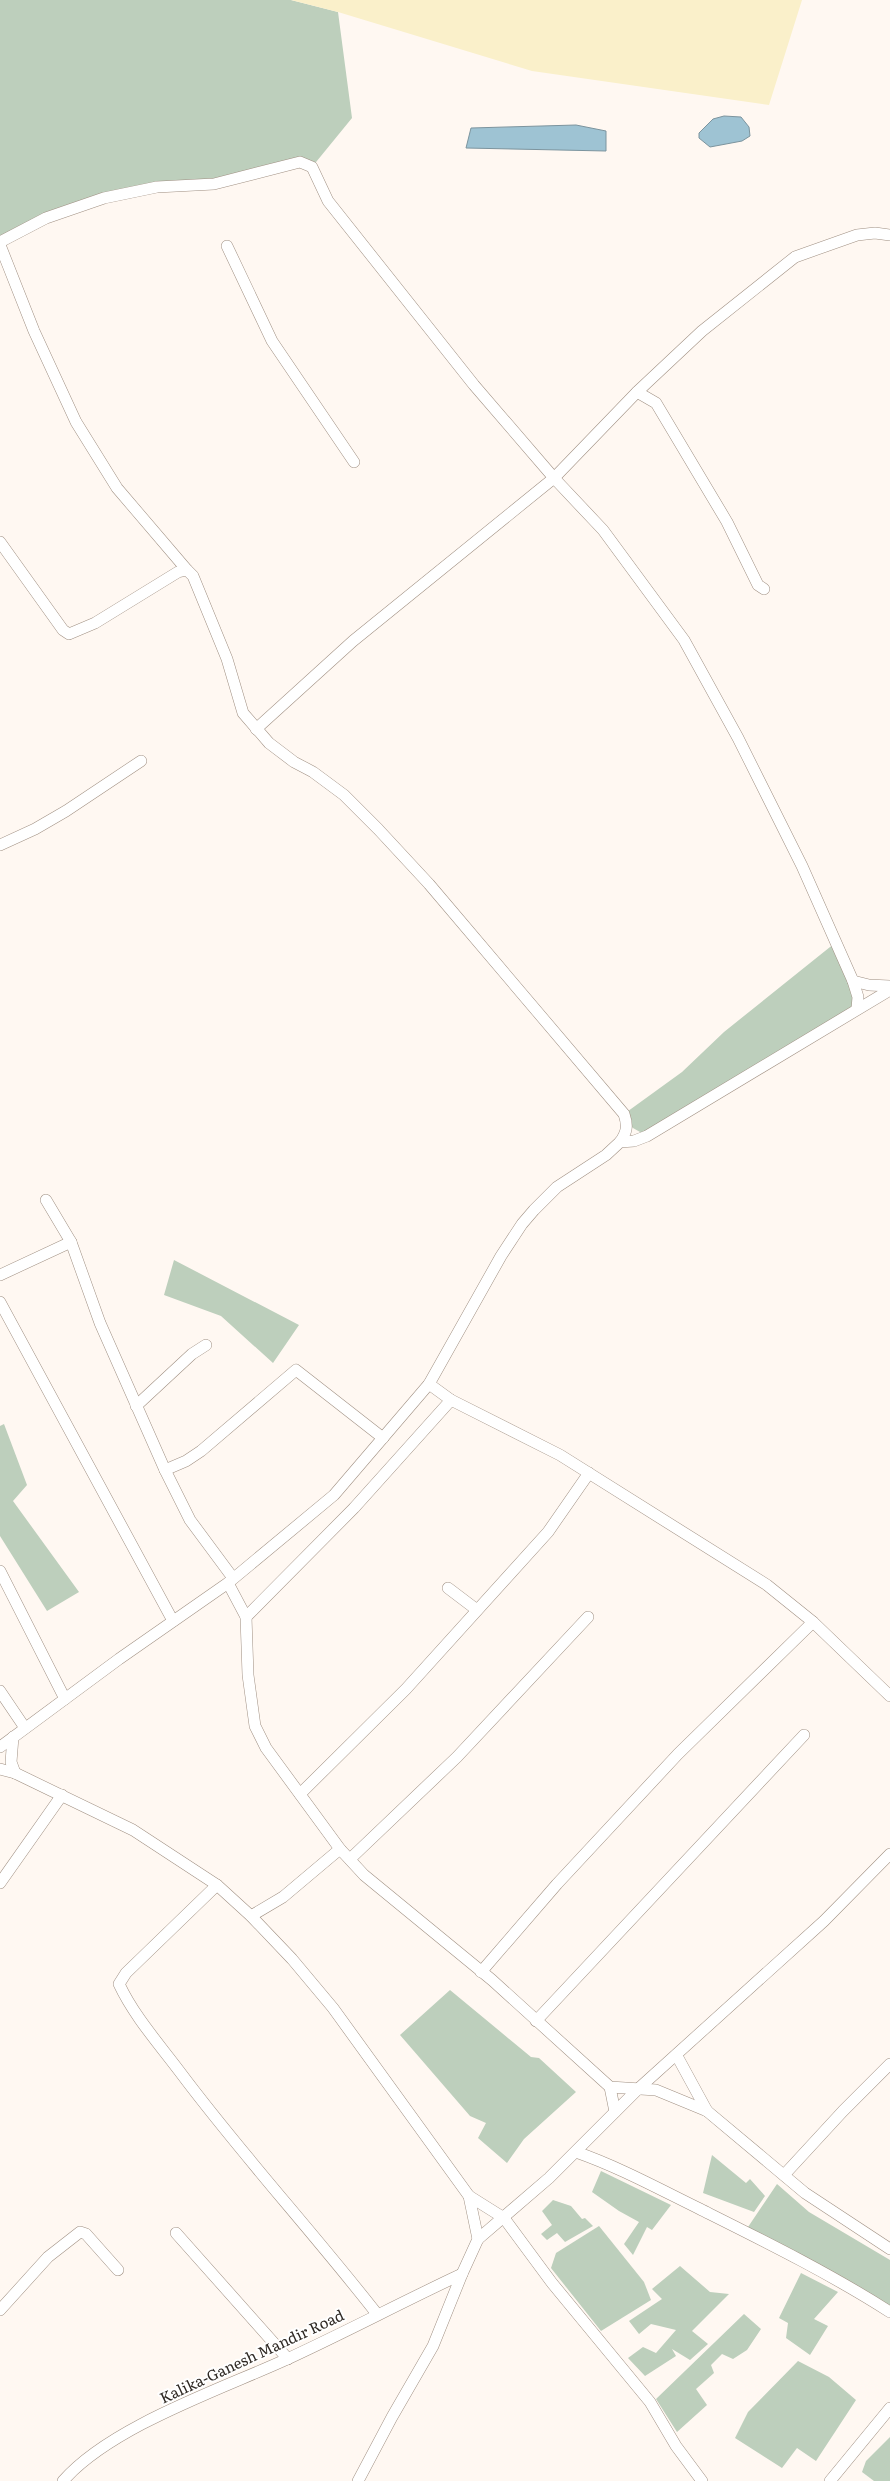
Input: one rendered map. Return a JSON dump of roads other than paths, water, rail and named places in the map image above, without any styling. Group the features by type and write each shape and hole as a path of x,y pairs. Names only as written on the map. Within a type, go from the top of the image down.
{"street":[{"path":"647,1136 627,1122 613,1100 428,884 378,829 344,795 313,772 294,762 256,729 243,713 227,659 193,576 117,488 76,422 34,331 0,244 46,218 104,198 157,187 214,184 300,162 312,167 328,201 474,385 554,478 603,530 684,640 738,738 798,858 853,981 858,997 857,1009"},
{"path":"256,729 352,641 554,478 637,392 702,331 795,256 857,235 875,233 890,235"},
{"path":"227,246 272,341 354,462"},
{"path":"637,392 656,403 728,522 758,585 764,589"},
{"path":"0,542 63,630 69,634 95,623 178,572 187,570"},
{"path":"0,845 35,829 141,760"},
{"path":"853,981 869,985 890,986"},
{"path":"620,1142 634,1141 647,1136 890,990"},
{"path":"0,1747 230,1581 334,1495 429,1384 460,1325 522,1224 557,1187 606,1155 620,1142 626,1132 627,1122"},
{"path":"46,1200 71,1242 100,1323 136,1406 190,1520 230,1581 246,1616 248,1675 255,1726 266,1748 350,1860 386,1893 481,1972 610,2087 615,2112"},
{"path":"0,1274 71,1242"},
{"path":"0,1302 173,1621"},
{"path":"136,1406 192,1354 206,1345"},
{"path":"166,1470 186,1461 201,1450 296,1370 383,1438"},
{"path":"429,1384 450,1400 560,1455 767,1585 813,1622 890,1696"},
{"path":"246,1616 354,1508 450,1400"},
{"path":"300,1794 406,1688 548,1532 589,1473"},
{"path":"0,1571 65,1699"},
{"path":"448,1588 477,1610"},
{"path":"350,1860 457,1757 588,1617"},
{"path":"481,1972 557,1884 678,1754 813,1622"},
{"path":"0,1691 25,1728"},
{"path":"536,2021 804,1735"},
{"path":"13,1737 11,1762 15,1773"},
{"path":"0,1769 15,1773 132,1830 217,1885 251,1916 292,1959 333,2008 469,2196 504,2218 552,2283 650,2402 676,2446 702,2481"},
{"path":"0,1883 62,1795"},
{"path":"251,1916 283,1897 340,1849"},
{"path":"361,2480 433,2346 478,2239 504,2218 576,2152 638,2089 677,2056 824,1921 890,1854"},
{"path":"217,1885 126,1973 119,1984 152,2034 220,2126 336,2262 377,2314"},
{"path":"677,2056 707,2111"},
{"path":"784,2175 843,2111 890,2064"},
{"path":"610,2087 656,2090 707,2111 805,2192 890,2249"},
{"path":"576,2152 607,2163 842,2281 890,2312"},
{"path":"469,2196 478,2239"},
{"path":"0,2310 48,2257 80,2232 86,2234 118,2270"},
{"path":"176,2233 288,2358"},
{"name":"Kalika-Ganesh Mandir Road","path":"63,2481 98,2451 141,2425 288,2358 462,2274"},
{"path":"830,2481 890,2408"}],"water":[{"path":"724,116 741,117 749,127 750,136 742,141 710,147 699,138 699,133 713,119"},
{"path":"576,125 606,131 606,151 466,148 471,128"}]}
